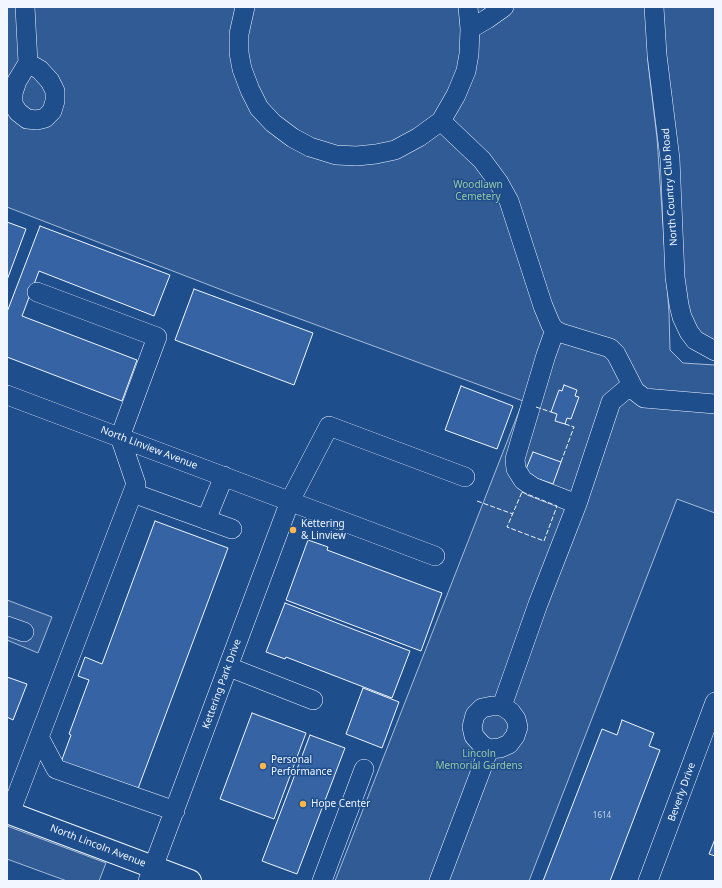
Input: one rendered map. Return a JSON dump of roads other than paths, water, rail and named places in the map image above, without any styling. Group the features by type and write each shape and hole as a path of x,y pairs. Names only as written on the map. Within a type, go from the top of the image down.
{"main road":[{"name":"North Lincoln Avenue","path":"8,812 151,874 190,881"}],"street":[{"path":"26,7 28,63"},
{"path":"245,7 239,34 239,54 242,69 259,108 273,123 292,138 310,147 336,155 357,156 395,150 419,138 441,121 456,96 466,71 469,54 470,29 468,7"},
{"path":"470,29 504,7"},
{"name":"North Country Club Road","path":"654,7 657,55 670,159 675,277 679,305 682,317 689,332 695,340 715,351"},
{"path":"441,121 482,160 499,183 509,202 543,306 555,330 610,348 616,354 635,392 644,398 715,404"},
{"path":"8,812 39,737 136,484 120,437 158,337 37,292"},
{"path":"555,330 515,459 516,470 523,480 533,486 577,504"},
{"path":"502,706 538,604 577,504 611,402 632,385"},
{"name":"North Linview Avenue","path":"7,395 435,556"},
{"name":"Kettering Park Drive","path":"151,874 290,501 329,426 465,477"},
{"path":"206,520 224,476"},
{"path":"133,493 232,529"},
{"path":"228,667 313,700"},
{"name":"Beverly Drive","path":"648,881 715,702"},
{"path":"502,706 511,712 516,719 518,727 515,736 509,744 500,748 489,749 482,745 474,736 472,727 475,715 482,708 502,706"},
{"path":"39,737 56,769 175,811"},
{"path":"439,881 489,749"},
{"path":"322,881 364,769"}],"place":[{"name":"Kettering & Linview","path":"293,530"},
{"name":"Personal Performance","path":"263,766"},
{"name":"Hope Center","path":"303,804"}],"park label":[{"name":"Woodlawn Cemetery","path":"478,190"},
{"name":"Lincoln Memorial Gardens","path":"479,760"}]}
